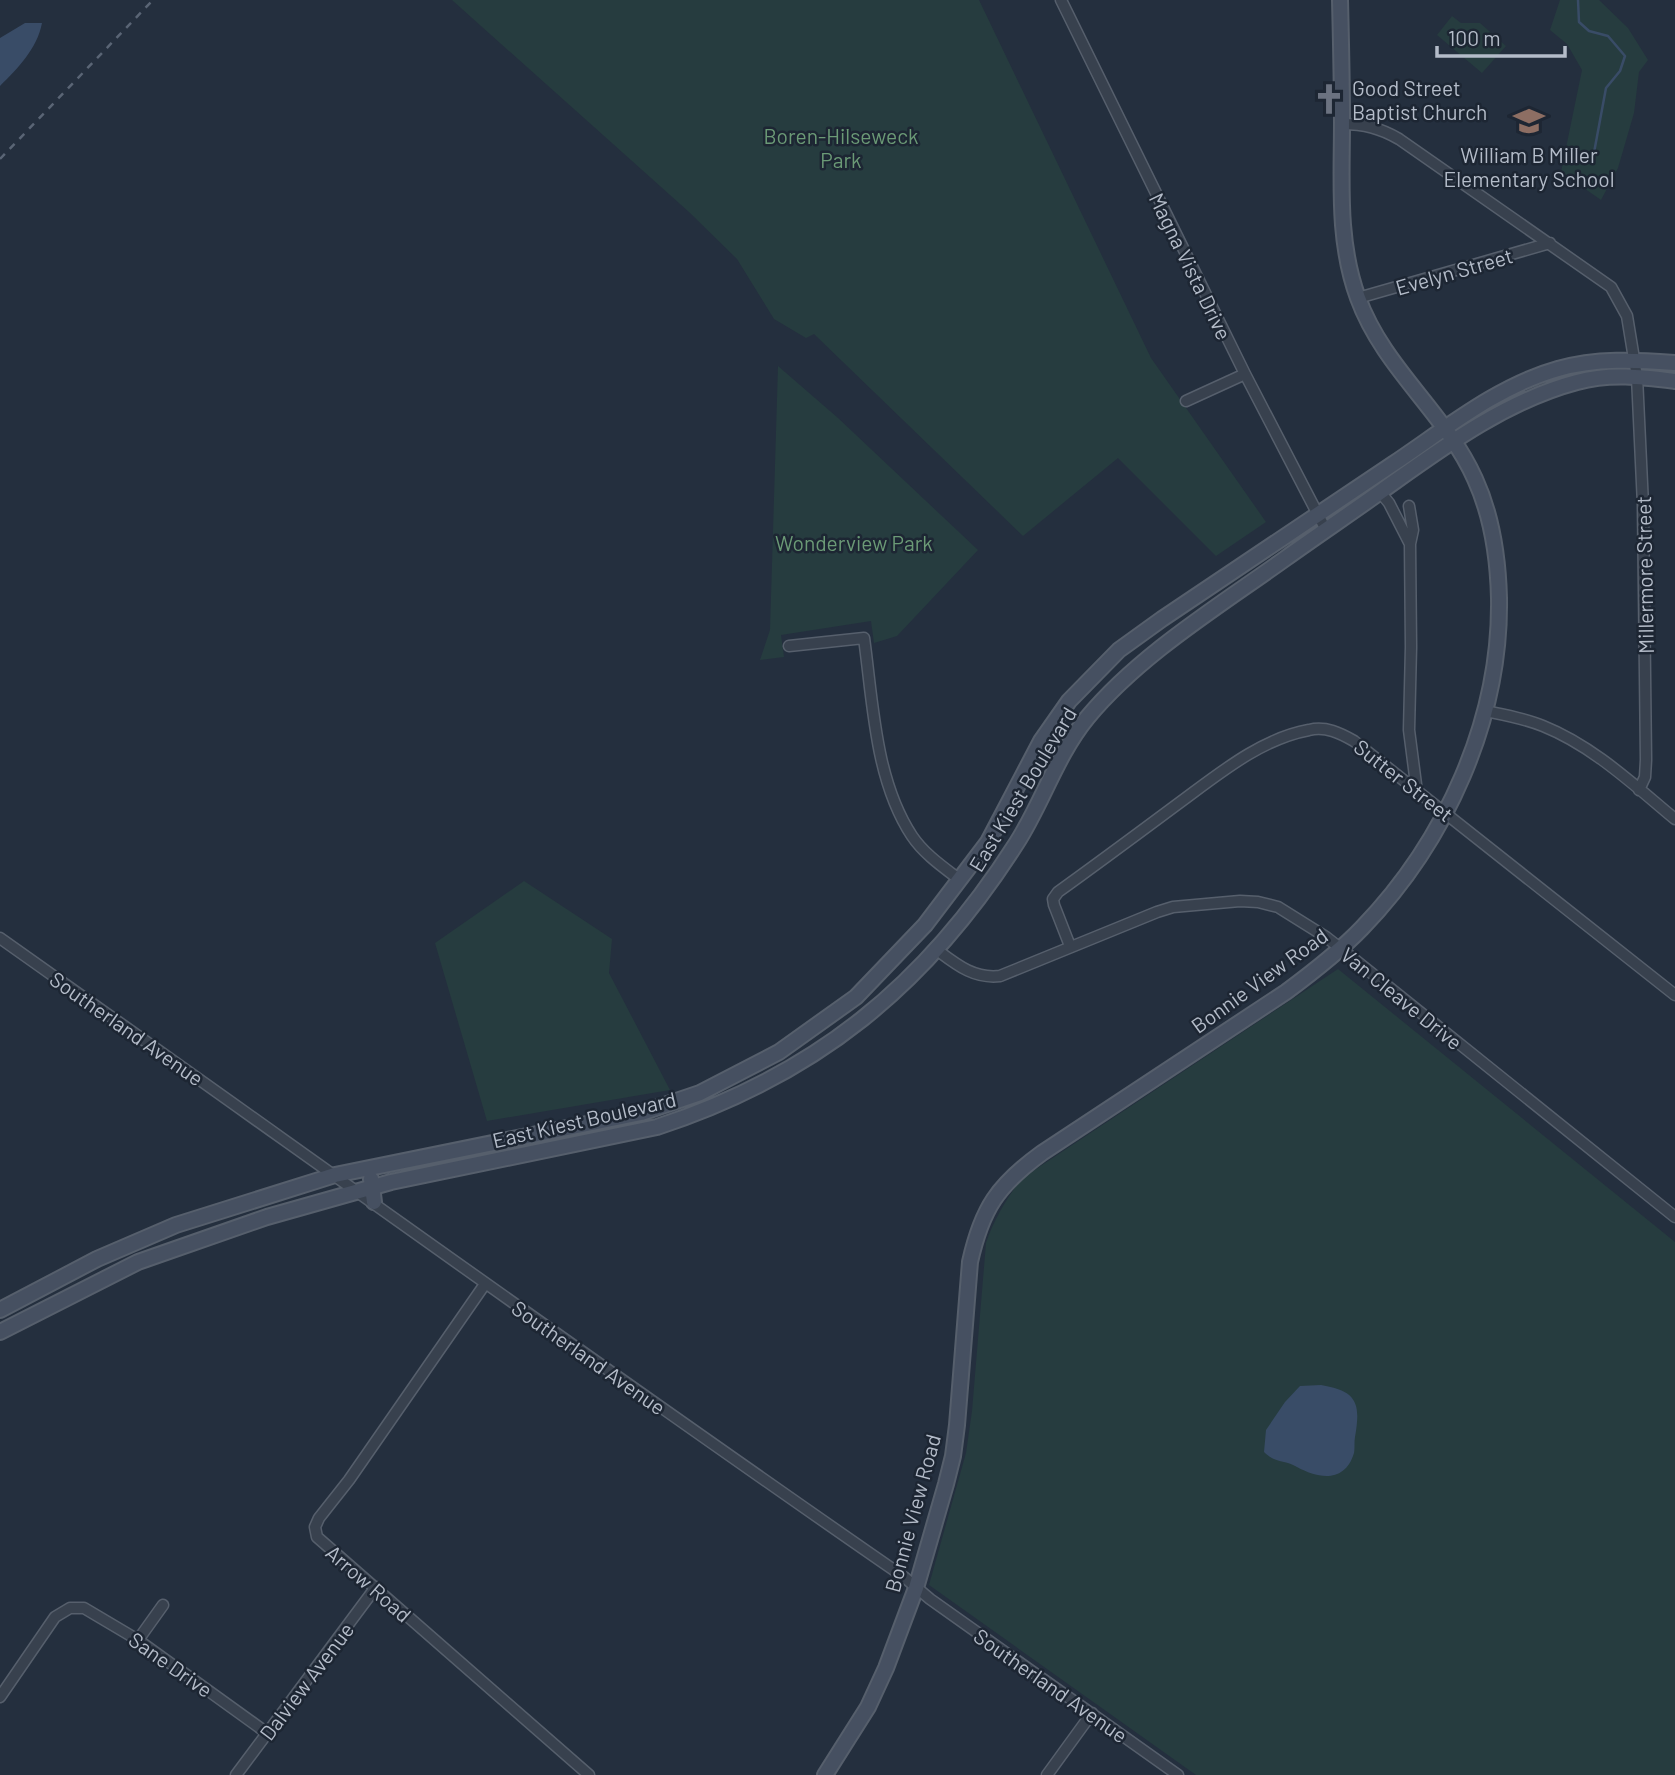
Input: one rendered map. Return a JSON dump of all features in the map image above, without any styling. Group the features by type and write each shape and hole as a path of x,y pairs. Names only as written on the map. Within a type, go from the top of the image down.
{"main road":[{"name":"Bonnie View Road","path":"825,1775 868,1707 886,1668 916,1588 953,1456 970,1262 983,1220 1002,1187 1015,1173 1042,1153 1286,992 1341,949 1393,892 1447,813 1485,711 1495,663 1499,622 1496,554 1488,515 1476,480 1455,441 1391,361 1375,335 1358,298 1348,266 1342,227 1340,0"},
{"name":"East Kiest Boulevard","path":"0,1310 97,1259 176,1225 321,1172 335,1175 641,1113 700,1093 779,1052 856,997 925,925 988,842 1041,741 1069,701 1119,650 1446,428 1525,381 1558,369 1590,363 1636,360 1675,363"},
{"name":"East Kiest Boulevard","path":"0,1332 138,1262 267,1217 364,1189 634,1132 683,1119 769,1082 840,1038 937,950 981,897 1018,841 1064,751 1085,720 1141,664 1380,492 1497,414 1559,388 1596,378 1637,377 1675,381"},
{"path":"700,1093 707,1109"},
{"path":"374,1202 364,1189 372,1176 408,1167 426,1157"},
{"path":"267,1217 277,1205 311,1195 318,1188 321,1172"},
{"path":"30,1294 40,1311"}],"street":[{"name":"Magna Vista Drive","path":"1061,0 1244,374 1326,530"},
{"name":"Millermore Street","path":"1342,124 1367,125 1399,139 1611,287 1627,316 1636,360 1643,505 1646,760 1645,777 1639,790"},
{"name":"Evelyn Street","path":"1358,298 1550,243"},
{"path":"1186,401 1244,374"},
{"path":"1380,492 1393,509 1410,544"},
{"path":"1409,506 1413,530 1410,544 1409,730 1417,792"},
{"path":"789,646 864,638 888,788 913,838 960,880"},
{"path":"1485,711 1517,717 1566,737 1604,761 1675,819"},
{"name":"Sutter Street","path":"1070,946 1054,905 1054,895 1223,771 1258,750 1298,733 1311,729 1326,729 1354,741 1675,995"},
{"name":"Van Cleave Drive","path":"937,950 963,969 989,977 1000,976 1173,907 1240,901 1278,907 1341,949 1675,1217"},
{"name":"Southerland Avenue","path":"0,938 321,1172"},
{"path":"335,1175 364,1189"},
{"name":"Southerland Avenue","path":"374,1202 485,1284 1178,1775"},
{"name":"Arrow Road","path":"485,1284 349,1480 319,1518 315,1527 317,1537 589,1775"},
{"name":"Dalview Avenue","path":"236,1775 376,1587"},
{"path":"138,1640 163,1605"},
{"name":"Sane Drive","path":"0,1697 55,1617 70,1608 84,1608 138,1640 268,1733"},
{"path":"1047,1775 1092,1713"}],"green space":[{"name":"Boren-Hilseweck Park","path":"452,0 979,0 1151,358 1266,522 1216,556 1118,458 1023,536 814,334 806,338 774,319 737,259 689,212"},
{"path":"1560,0 1599,0 1628,28 1648,60 1639,72 1634,113 1618,168 1601,200 1561,172 1582,70 1567,44 1550,30"},
{"path":"1452,16 1461,23 1480,23 1506,46 1482,73 1437,35"},
{"name":"Wonderview Park","path":"778,366 838,418 978,550 897,636 874,643 871,621 781,635 784,657 760,660 770,630"},
{"path":"524,881 612,939 609,973 670,1090 487,1121 435,943"},
{"path":"1338,969 1675,1242 1675,1775 1196,1775 929,1585 966,1453 986,1243 1010,1194 1021,1179"}],"water":[{"path":"25,23 42,23 31,50 0,86 0,38"},
{"path":"1321,1385 1349,1395 1354,1400 1357,1415 1354,1453 1350,1463 1338,1474 1330,1476 1305,1471 1264,1452 1266,1430 1285,1402 1300,1386"}],"waterway":[{"path":"1578,0 1579,22 1589,31 1608,36 1625,56 1620,71 1606,88 1593,158"}],"railway":[{"path":"0,159 153,0"}],"place":[{"name":"Good Street Baptist Church","path":"1329,99"},
{"name":"William B Miller Elementary School","path":"1529,121"}]}
